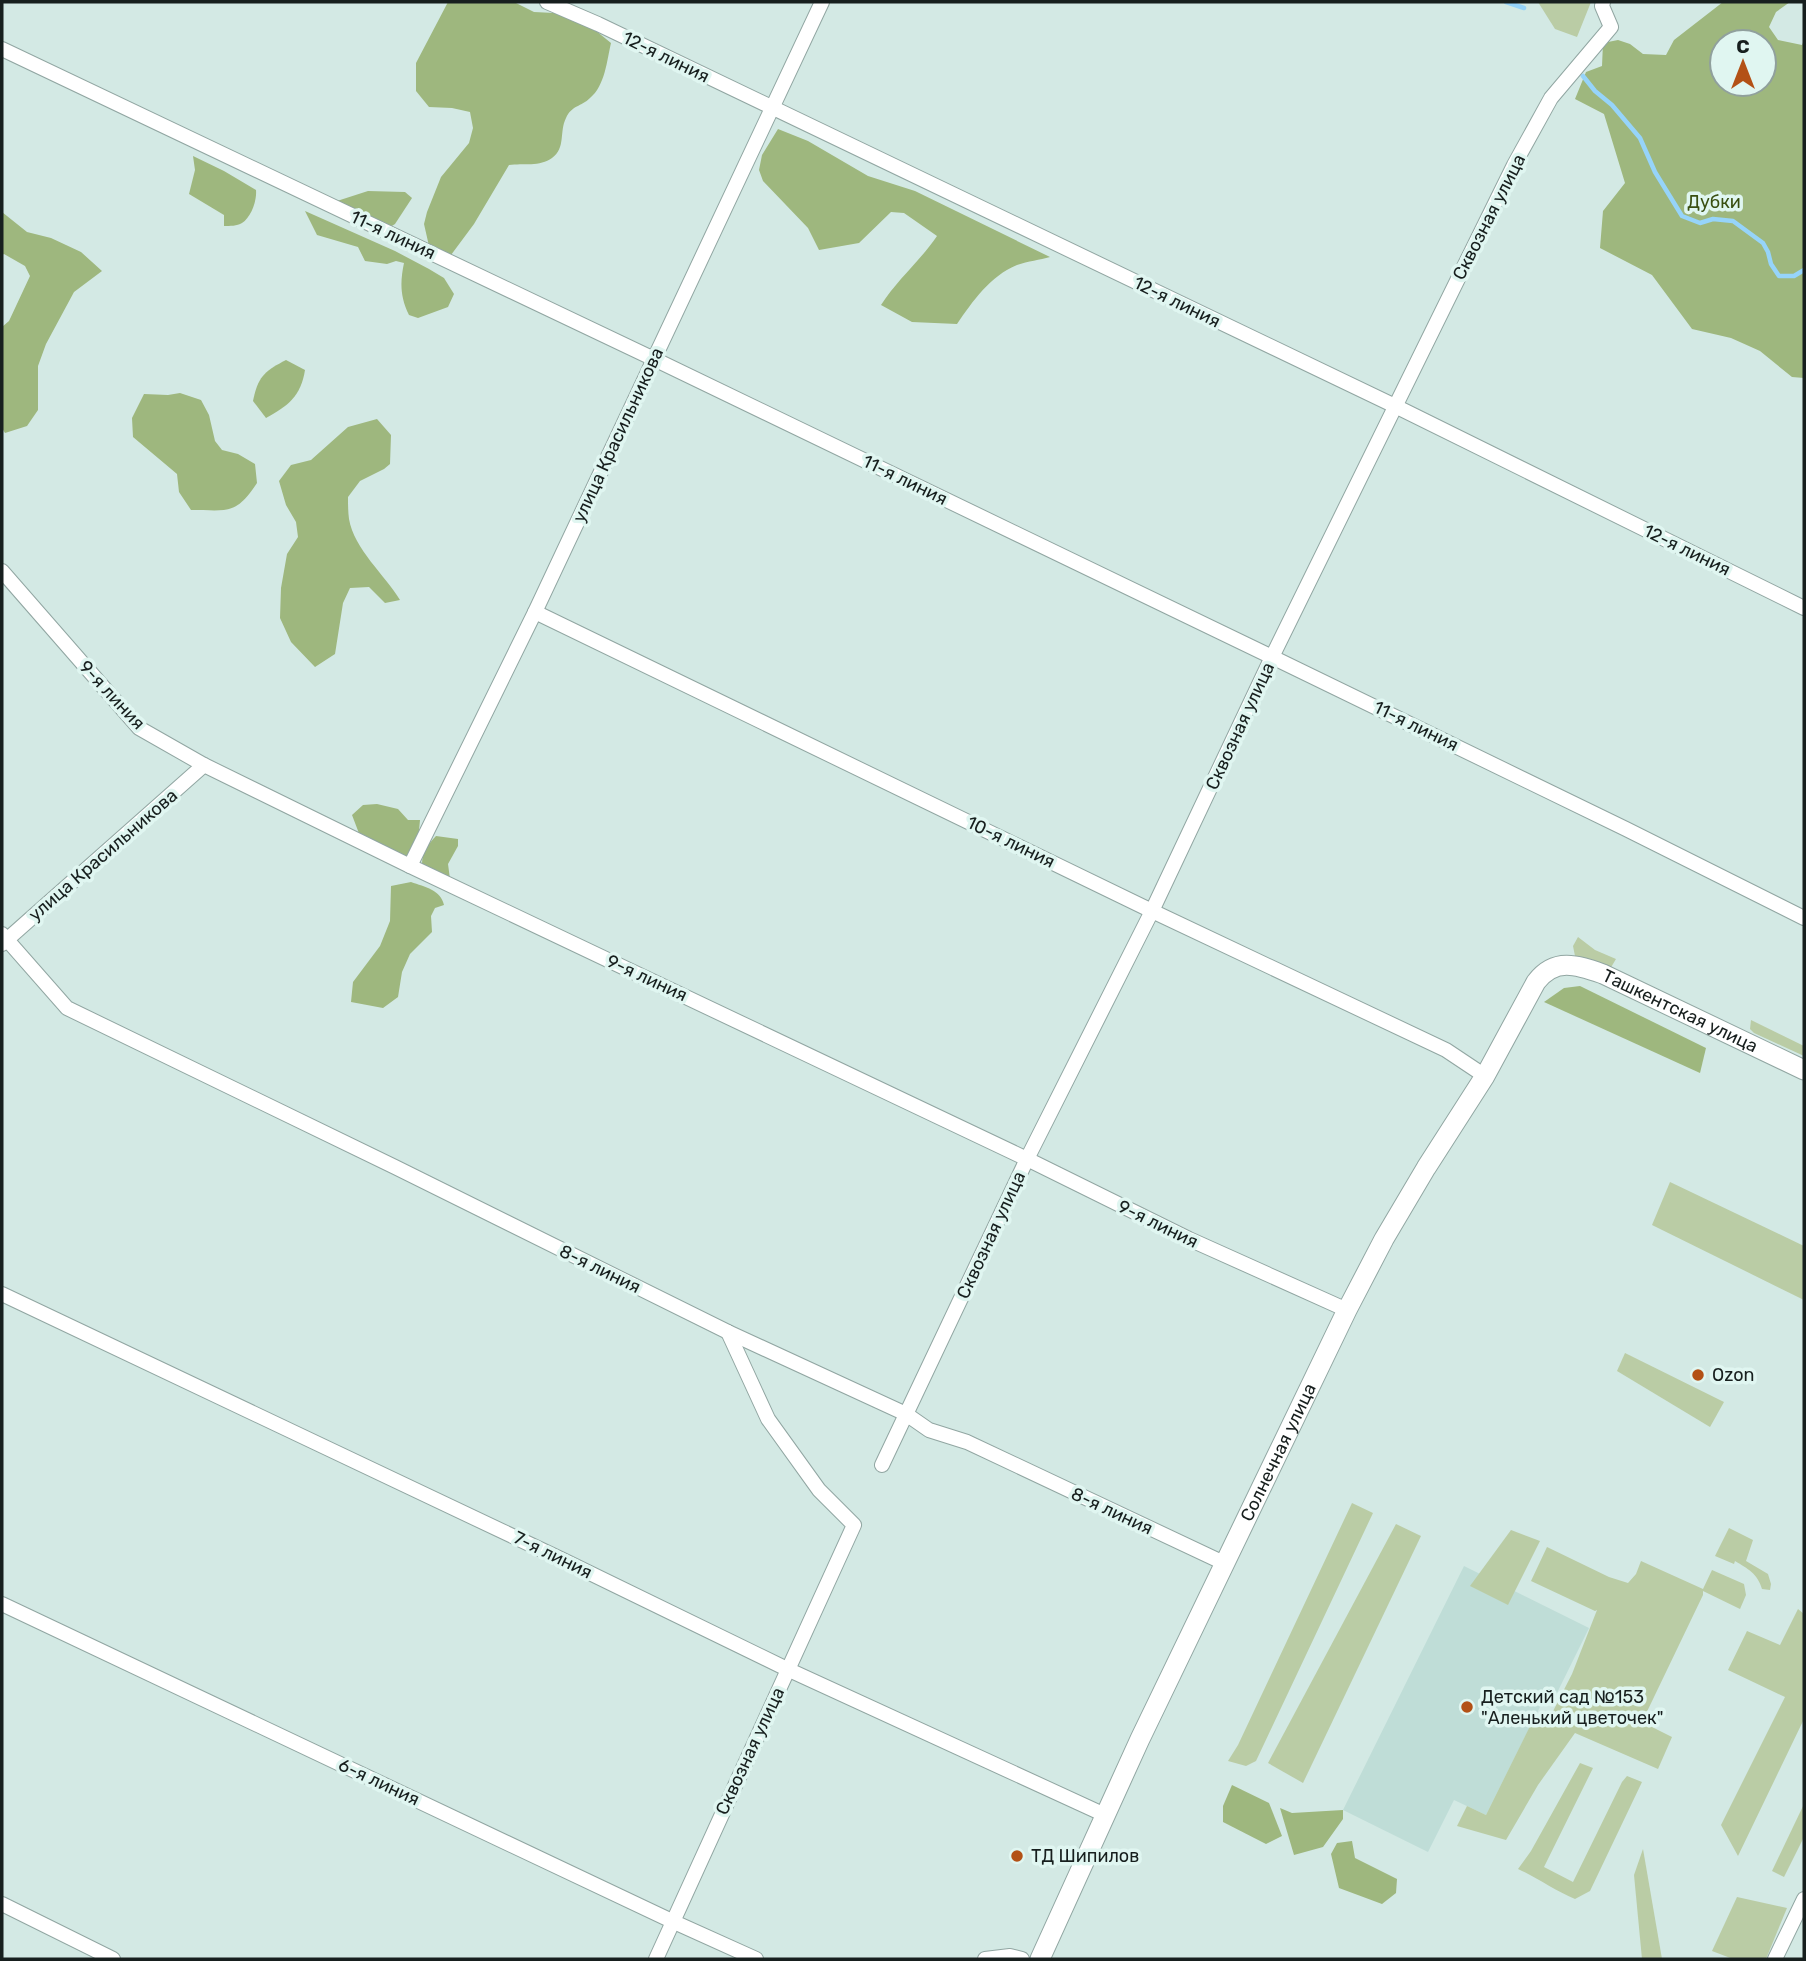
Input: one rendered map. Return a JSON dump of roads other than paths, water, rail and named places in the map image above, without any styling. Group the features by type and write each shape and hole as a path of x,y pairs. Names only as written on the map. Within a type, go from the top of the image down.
{"main road":[{"name":"Ташкентская улица","path":"1554,966 1568,965 1603,974 1804,1070"},
{"name":"Солнечная улица","path":"1040,1959 1105,1815 1347,1310 1384,1239 1485,1076 1536,982 1544,972 1554,966"}],"street":[{"name":"12-я линия","path":"547,2 1395,406 1804,608"},
{"name":"улица Красильникова","path":"410,866 535,612 822,2"},
{"name":"Сквозная улица","path":"882,1465 1027,1159 1152,911 1272,656 1514,165 1550,97 1611,26 1602,6 1603,2"},
{"name":"11-я линия","path":"2,49 1272,656 1804,919"},
{"name":"9-я линия","path":"2,570 139,729 204,765 1189,1239 1347,1310"},
{"name":"10-я линия","path":"535,612 1152,911 1446,1050 1485,1076"},
{"name":"улица Красильникова","path":"3,939 204,765"},
{"name":"8-я линия","path":"3,939 68,1008 728,1332 906,1415 929,1430 967,1442 1226,1564"},
{"name":"7-я линия","path":"2,1294 787,1669 1105,1815"},
{"name":"Сквозная улица","path":"656,1959 854,1525 820,1490 768,1419 728,1332"},
{"name":"6-я линия","path":"2,1604 756,1959"},
{"path":"1775,1959 1804,1899"},
{"path":"2,1905 113,1959"},
{"path":"985,1959 1010,1956 1022,1959"}],"waterway":[{"path":"1506,2 1524,8"},
{"path":"1583,76 1640,138 1655,172 1682,216 1700,223 1713,219 1733,221 1763,243 1779,276 1794,276 1804,270"}],"place":[{"name":"Ozon","path":"1698,1375"},
{"name":"Детский сад №153 \"Аленький цветочек\"","path":"1467,1707"},
{"name":"ТД Шипилов","path":"1017,1856"}],"park label":[{"name":"Дубки","path":"1714,202"}]}
